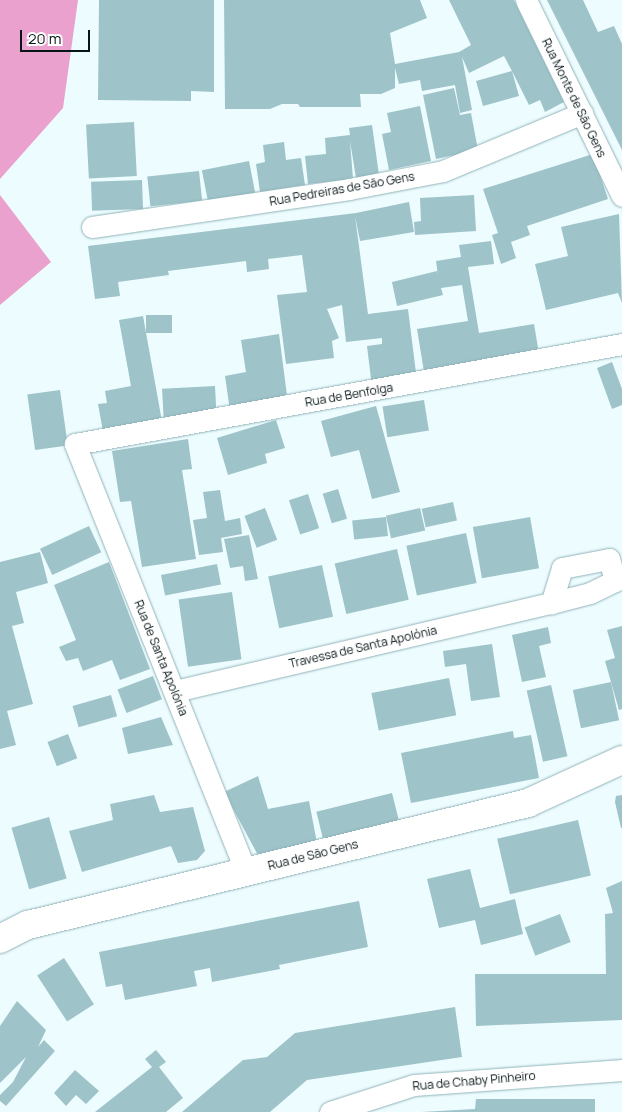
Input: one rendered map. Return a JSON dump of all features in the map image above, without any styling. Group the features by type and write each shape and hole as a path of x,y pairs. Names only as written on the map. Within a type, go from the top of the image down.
{"main road":[{"name":"Rua de São Gens","path":"0,939 28,924 528,803 622,760"}],"street":[{"name":"Rua Monte de São Gens","path":"526,0 622,196"},
{"name":"Rua Pedreiras de São Gens","path":"92,228 349,189 443,171 582,113"},
{"name":"Rua de Benfolga","path":"75,444 622,344"},
{"name":"Rua de Santa Apolónia","path":"75,444 246,872"},
{"name":"Travessa de Santa Apolónia","path":"175,691 551,603"},
{"name":"Rua de Chaby Pinheiro","path":"330,1112 414,1085 622,1070"}],"shaded area":[{"path":"0,0 78,0 63,108 0,179"},
{"path":"0,195 51,262 0,305"}],"building":[{"path":"99,0 214,0 214,92 191,91 191,101 98,100"},
{"path":"224,0 420,0 427,18 390,33 395,64 459,52 471,45 449,0 514,0 564,102 545,112 540,100 529,105 504,56 469,73 462,57 472,110 460,113 455,85 422,91 420,80 399,84 395,68 395,88 381,94 360,94 361,107 300,107 298,104 282,104 270,109 225,109"},
{"path":"547,0 583,0 598,32 614,26 622,44 622,150"},
{"path":"512,71 519,96 483,106 476,81"},
{"path":"454,88 460,115 471,113 478,150 436,159 423,95"},
{"path":"420,106 431,161 389,170 382,134 391,132 387,113"},
{"path":"134,122 137,176 89,178 86,125"},
{"path":"372,125 379,175 356,178 350,141 353,179 308,184 305,156 326,154 325,138 350,135 349,128"},
{"path":"284,142 286,160 301,158 305,185 260,192 256,164 265,162 263,145"},
{"path":"593,154 608,199 527,226 530,235 511,242 516,258 501,264 492,235 498,233 483,189"},
{"path":"249,161 255,193 208,203 202,170"},
{"path":"199,171 202,201 150,206 147,176"},
{"path":"142,180 143,209 92,211 91,182"},
{"path":"474,195 476,231 415,235 414,222 421,221 420,198"},
{"path":"409,202 414,232 360,241 355,216 368,314 408,309 417,381 372,387 367,346 382,344 382,338 346,342 342,305 327,309 339,338 332,341 334,358 286,364 277,295 307,292 302,255 268,259 269,269 247,272 246,261 168,271 169,275 118,282 120,296 95,299 88,246 356,213"},
{"path":"619,214 622,303 618,293 546,310 535,264 568,256 561,227"},
{"path":"491,241 494,264 468,267 479,333 534,324 540,360 425,378 417,329 468,321 462,285 441,288 443,295 397,306 392,282 437,271 438,276 436,261 461,257 459,245"},
{"path":"146,315 172,315 172,333 146,333"},
{"path":"143,316 163,427 104,437 98,404 107,403 105,391 131,386 119,320"},
{"path":"279,334 288,403 230,411 225,376 246,372 241,340"},
{"path":"612,362 622,389 622,405 612,409 597,368"},
{"path":"215,386 217,420 164,423 162,389"},
{"path":"60,390 68,445 35,450 27,395"},
{"path":"424,400 429,431 387,437 383,407"},
{"path":"376,406 400,492 372,499 359,450 331,457 321,421"},
{"path":"276,420 285,448 265,454 267,463 228,475 217,438"},
{"path":"188,439 192,469 182,470 196,559 142,567 131,501 120,502 112,451"},
{"path":"338,489 347,519 332,523 323,494"},
{"path":"220,490 225,521 240,518 242,534 221,538 223,552 199,555 193,520 207,518 203,492"},
{"path":"308,494 319,528 300,534 289,500"},
{"path":"453,502 457,521 426,527 422,509"},
{"path":"265,508 277,540 257,548 244,516"},
{"path":"420,508 425,530 391,538 386,516"},
{"path":"386,517 388,536 354,539 352,521"},
{"path":"530,517 539,568 482,578 473,527"},
{"path":"89,526 101,552 52,575 40,549"},
{"path":"466,533 477,583 417,596 406,546"},
{"path":"249,535 258,579 245,581 243,566 230,568 224,539"},
{"path":"397,549 409,600 346,614 335,563"},
{"path":"40,552 48,583 16,592 24,623 12,626 33,704 7,711 16,745 0,749 0,562"},
{"path":"109,562 150,669 120,680 112,660 83,671 78,658 66,661 59,647 76,640 54,585"},
{"path":"217,564 221,585 165,595 161,575"},
{"path":"322,565 333,617 279,628 268,576"},
{"path":"232,592 241,659 188,667 179,600"},
{"path":"622,626 622,709 619,710 605,661 615,658 607,630"},
{"path":"548,627 551,643 539,646 546,677 522,682 512,635"},
{"path":"492,644 500,697 471,701 466,664 445,667 443,651"},
{"path":"153,676 162,699 126,713 118,690"},
{"path":"449,678 456,715 379,730 371,693"},
{"path":"611,682 619,720 581,728 573,690"},
{"path":"551,685 567,756 543,762 527,691"},
{"path":"111,695 117,716 79,727 73,706"},
{"path":"161,717 173,745 128,754 122,728"},
{"path":"513,731 514,738 531,735 539,778 411,803 401,753"},
{"path":"68,734 77,758 57,766 47,742"},
{"path":"258,776 268,809 309,801 317,843 260,859 224,792"},
{"path":"392,793 400,825 324,844 316,812"},
{"path":"154,795 160,812 193,807 205,851 197,860 178,863 171,846 82,872 69,831 113,820 110,804"},
{"path":"622,795 621,828 615,802 616,796"},
{"path":"49,817 67,879 29,889 12,828"},
{"path":"578,820 591,876 510,894 497,839"},
{"path":"470,869 480,908 515,899 523,934 481,945 475,920 439,928 427,879"},
{"path":"622,881 622,1020 476,1026 475,974 606,974 605,914 613,913 606,888"},
{"path":"359,901 368,947 279,965 280,969 212,982 210,968 194,971 197,986 125,1000 122,984 106,987 99,952"},
{"path":"560,914 571,942 535,956 525,928"},
{"path":"64,958 94,1004 67,1022 37,975"},
{"path":"17,1001 46,1030 38,1047 44,1040 55,1051 6,1106 0,1101 0,1095 13,1082 26,1057 0,1083 0,1026"},
{"path":"455,1007 462,1057 307,1080 270,1112 182,1112 243,1060 267,1057 295,1033"},
{"path":"156,1050 166,1062 159,1067 183,1098 166,1112 95,1112 152,1067 145,1059"},
{"path":"75,1070 99,1091 86,1104 76,1095 66,1106 54,1093"},
{"path":"476,1099 595,1099 595,1112 421,1112 475,1109"}]}
